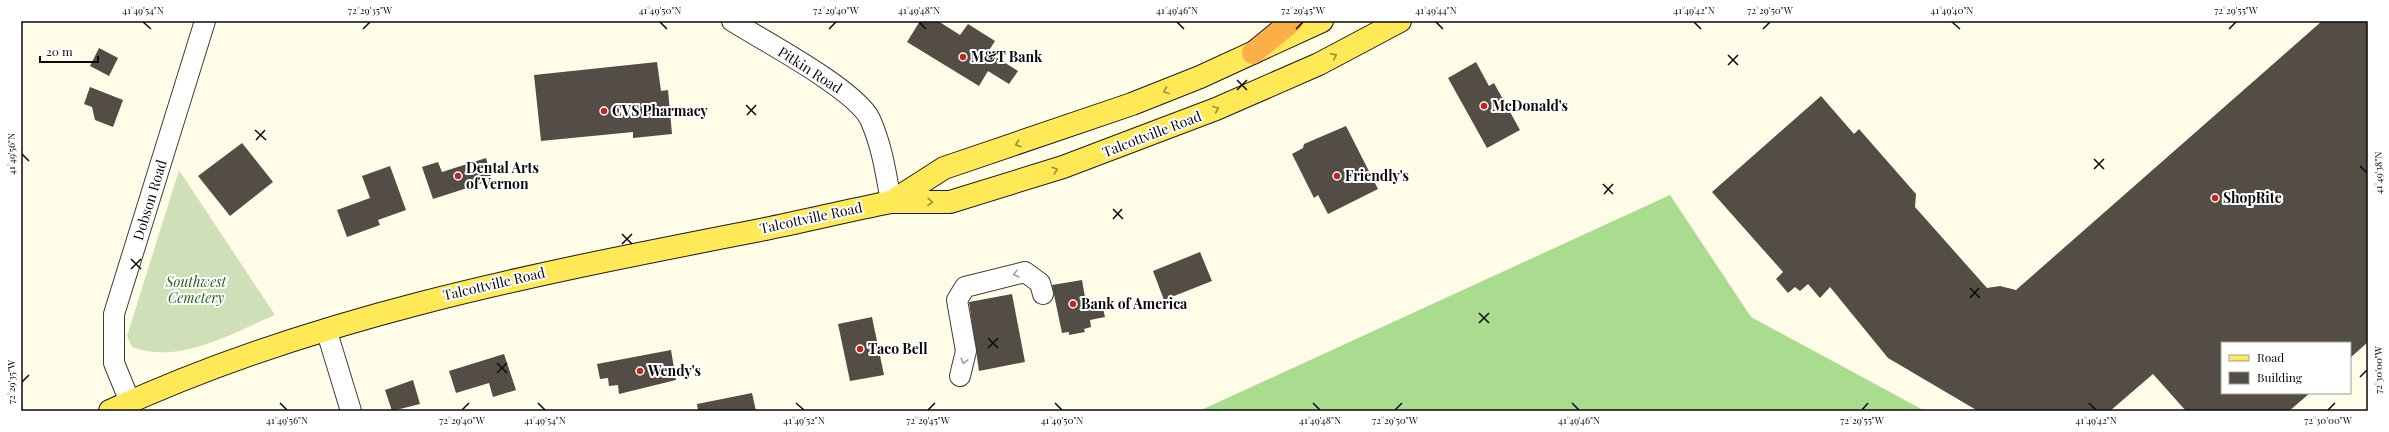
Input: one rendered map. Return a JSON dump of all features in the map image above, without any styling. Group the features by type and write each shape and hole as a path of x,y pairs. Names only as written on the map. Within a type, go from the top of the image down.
{"highway":[{"path":"1254,53 1292,21"}],"main road":[{"name":"Talcottville Road","path":"891,202 944,168 1132,104 1254,53 1322,21"},
{"name":"Talcottville Road","path":"110,411 246,356 326,329 457,292 891,202 950,202 1064,167 1216,109 1318,64 1399,21"}],"street":[{"name":"Dobson Road","path":"130,402 114,363 114,314 205,21"},
{"name":"Pitkin Road","path":"732,21 842,89 869,118 883,154 891,202"},
{"path":"960,376 966,351 957,300 965,287 1025,272 1040,283 1043,294"},
{"path":"326,329 351,411"}],"green space":[{"name":"Southwest Cemetery","path":"179,170 275,315 223,338 187,350 150,352 132,347 127,336"},
{"path":"1670,195 1751,317 1925,411 1199,411"}],"building":[{"name":"M&T Bank","path":"920,21 938,21 960,35 968,24 995,41 988,52 1018,71 1009,84 988,71 979,86 907,42"},
{"path":"2322,21 2368,21 2368,342 2351,357 2351,342 2221,342 2221,394 2309,394 2289,411 2186,411 2153,374 2110,411 1978,411 1888,358 1830,287 1820,298 1808,284 1800,291 1795,287 1788,293 1776,279 1783,272 1712,192 1821,96 1854,134 1859,129 1916,194 1915,207 1987,288 2000,286 2016,290"},
{"path":"99,48 118,58 109,76 90,66"},
{"name":"CVS Pharmacy","path":"657,62 661,91 668,90 672,134 633,138 633,132 541,141 534,75"},
{"path":"1476,62 1489,86 1494,83 1520,130 1487,148 1448,78"},
{"path":"90,87 123,100 113,127 95,120 92,107 84,104"},
{"name":"Friendly's","path":"1346,126 1378,189 1328,214 1318,195 1314,198 1292,154 1303,148 1304,144"},
{"path":"242,143 273,182 230,216 198,176"},
{"name":"Dental Arts of Vernon","path":"486,158 492,180 433,199 422,167 438,162 442,172"},
{"path":"390,166 406,210 378,220 380,225 347,237 337,210 370,198 362,176"},
{"path":"1200,252 1212,281 1164,300 1153,271"},
{"path":"1082,280 1086,303 1101,300 1105,317 1090,320 1091,327 1084,329 1085,332 1069,335 1069,332 1062,333 1052,285"},
{"path":"1012,294 1025,362 979,371 969,302"},
{"path":"872,317 884,375 850,381 838,324"},
{"path":"671,350 676,380 619,394 618,385 609,386 608,378 600,379 597,364"},
{"path":"504,354 516,390 493,397 489,383 456,393 449,371"},
{"path":"413,380 420,404 392,411 385,390"},
{"path":"752,393 756,411 698,411 697,404"}],"place":[{"name":"M&T Bank","path":"963,57"},
{"name":"McDonald's","path":"1484,106"},
{"name":"CVS Pharmacy","path":"604,111"},
{"name":"Dental Arts of Vernon","path":"458,176"},
{"name":"Friendly's","path":"1337,176"},
{"name":"ShopRite","path":"2215,198"},
{"name":"Bank of America","path":"1073,304"},
{"name":"Taco Bell","path":"860,349"},
{"name":"Wendy's","path":"640,371"}]}
